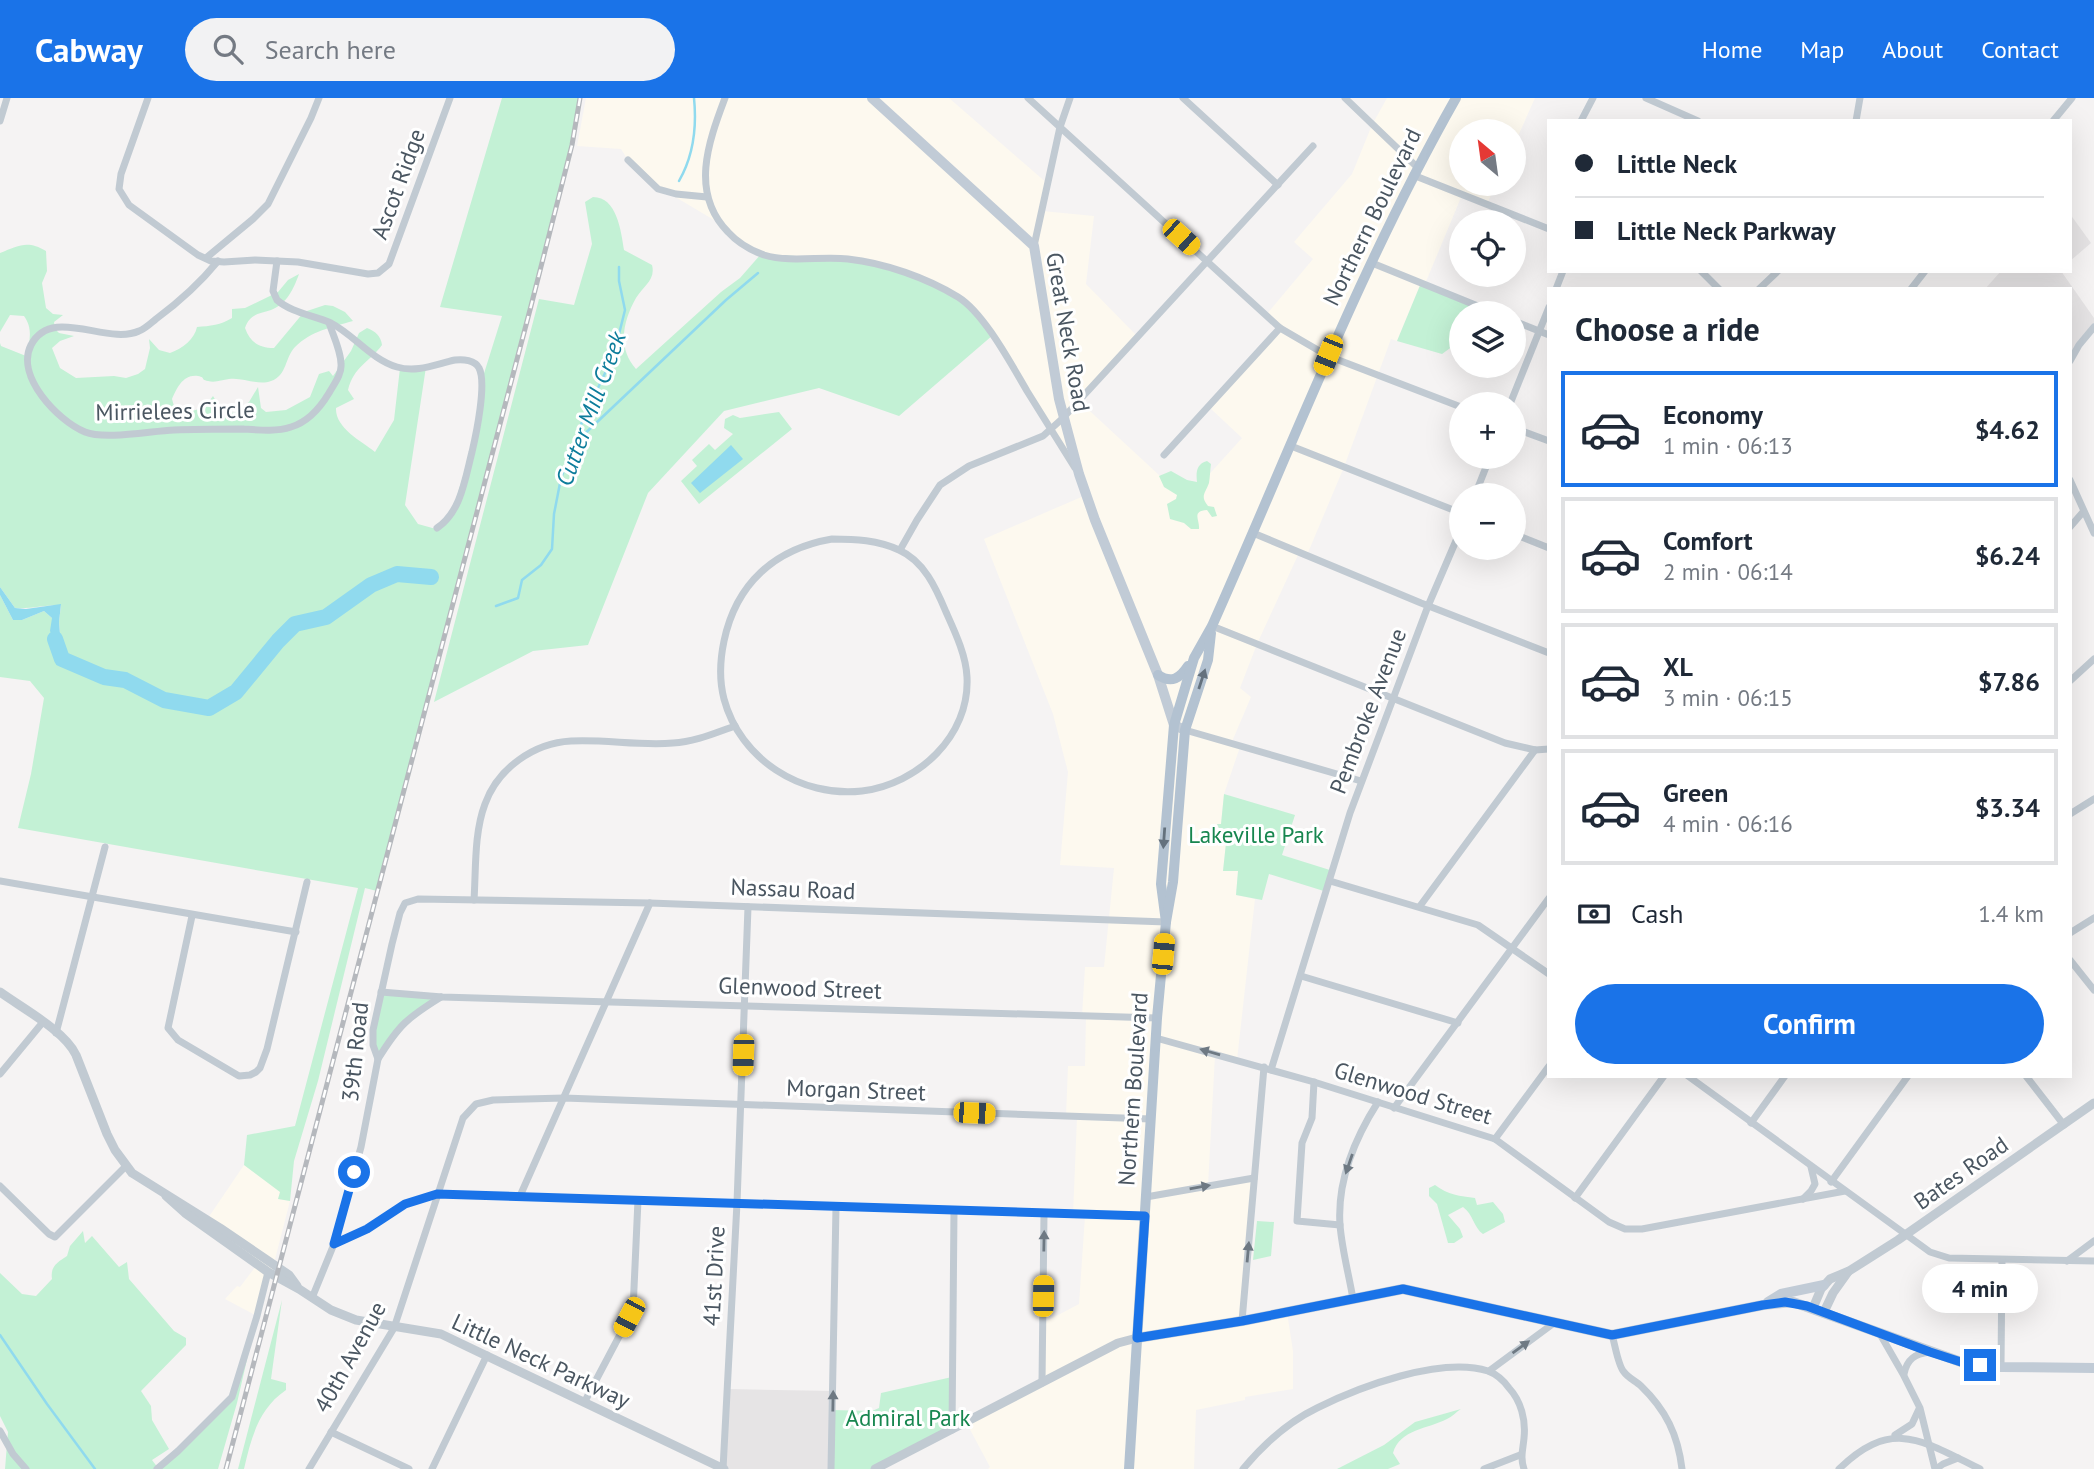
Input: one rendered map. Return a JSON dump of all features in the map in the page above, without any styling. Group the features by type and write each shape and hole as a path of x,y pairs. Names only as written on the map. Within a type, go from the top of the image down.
{"main road":[{"name":"Great Neck Road","path":"872,98 1034,246 1059,399 1079,474 1158,675 1174,725"},
{"name":"Northern Boulevard","path":"1166,922 1161,884 1174,725 1194,658 1212,626 1328,355 1415,171 1456,98"},
{"name":"Northern Boulevard","path":"1129,1469 1157,1018 1166,922 1173,882 1185,730 1208,660 1212,626"},
{"path":"1158,675 1167,680 1175,680 1194,658"},
{"path":"1174,725 1185,730"},
{"path":"1763,1305 1781,1294 1824,1285"},
{"path":"1137,1338 1242,1321 1403,1289 1612,1335 1763,1305 1793,1302 1961,1362 2001,1367 2094,1368"}],"street":[{"path":"0,121 7,98"},
{"name":"Ascot Ridge","path":"148,98 121,174 119,189 129,205 206,258 218,261 298,262 368,274 379,273 390,262 450,98"},
{"path":"206,258 268,204 312,118 319,98"},
{"path":"628,160 659,189 676,194 707,197 705,177 708,155 725,98"},
{"path":"1028,98 1280,328 1328,355 1449,402"},
{"path":"1034,246 1060,127 1070,98"},
{"path":"1183,98 1278,185"},
{"path":"1345,98 1415,171 1547,228"},
{"path":"1582,119 1593,98"},
{"path":"1646,98 1693,119"},
{"path":"1856,119 1860,98"},
{"path":"2055,119 2072,98"},
{"path":"900,550 929,501 945,481 969,467 1043,436 1052,429 1313,146"},
{"name":"Great Neck Road","path":"707,197 719,223 734,239 765,255 790,259 846,259 871,263 916,278 958,297 966,303 1002,348 1079,474"},
{"name":"Mirrielees Circle","path":"218,261 202,281 137,333 118,334 59,327 48,328 40,333 32,344 26,364 29,376 41,394 72,426 94,435 163,430 285,429 306,420 314,413 337,380 341,363 329,323"},
{"path":"277,261 273,291 276,300 295,311 343,330 387,364 400,368 426,367 463,359 472,362 480,370 479,425 463,486 451,515 437,528"},
{"path":"1372,263 1465,301"},
{"path":"1703,273 1717,287"},
{"path":"1761,287 1776,273"},
{"path":"1913,287 1924,273"},
{"path":"1515,392 1547,312"},
{"path":"1526,326 1547,334"},
{"path":"2072,357 2094,327"},
{"path":"1164,455 1280,328"},
{"path":"1526,432 1547,440"},
{"path":"1291,446 1449,508"},
{"path":"2072,485 2094,533"},
{"path":"2072,525 2083,512"},
{"path":"1253,533 1428,607 1547,652"},
{"path":"855,539 878,542 900,550 924,571 937,591 964,660 967,676 963,712 958,726 945,745 929,761 898,780 863,790 827,790 793,780 758,757 735,726 723,698 720,667 730,619 748,585 764,569 797,548 821,541 855,539"},
{"path":"1526,539 1547,547"},
{"name":"Pembroke Avenue","path":"1242,1321 1254,1178 1267,1068 1301,976 1361,781 1449,557"},
{"path":"1212,626 1505,743 1535,750 1547,749"},
{"path":"2072,679 2094,659"},
{"path":"474,900 480,823 485,804 503,774 523,756 544,746 570,741 674,743 702,738 735,726"},
{"path":"1185,730 1361,781"},
{"path":"1420,906 1535,750"},
{"path":"2072,813 2094,799"},
{"path":"57,1033 105,847"},
{"path":"0,881 296,932"},
{"path":"1330,881 1478,925 1547,973"},
{"path":"192,916 168,1023 171,1033 178,1040 239,1076 250,1075 260,1068 267,1049 307,882"},
{"name":"Nassau Road","path":"418,899 748,906 1166,922"},
{"name":"39th Road","path":"312,1298 334,1244 361,1147 378,1059 373,1045 373,1030 400,913 405,903 418,899"},
{"path":"1394,1108 1547,901"},
{"path":"520,1196 650,903"},
{"name":"41st Drive","path":"724,1469 748,906"},
{"path":"2072,932 2094,918"},
{"path":"2072,962 2094,990"},
{"path":"1301,976 1458,1023"},
{"name":"Little Neck Parkway","path":"0,992 43,1022 73,1049 107,1134 132,1173 268,1272 343,1316 394,1328 441,1334 724,1469"},
{"name":"Glenwood Street","path":"381,992 442,997 1157,1018"},
{"path":"378,1059 394,1032 405,1021 442,997"},
{"path":"0,1074 43,1022"},
{"name":"Glenwood Street","path":"1156,1038 1314,1082 1495,1139 1609,1222 1625,1229 1845,1191"},
{"path":"1495,1139 1547,1069"},
{"path":"1576,1198 1663,1078"},
{"path":"1691,1078 1831,1182 1938,1256 2002,1261 2094,1261"},
{"path":"1751,1123 1784,1078"},
{"path":"1831,1182 1907,1078"},
{"path":"2028,1078 2064,1125"},
{"path":"1314,1082 1312,1118 1302,1143 1297,1222 1340,1225"},
{"name":"Morgan Street","path":"476,1104 493,1100 564,1098 1151,1119"},
{"path":"1353,1299 1340,1225 1340,1205 1345,1173 1361,1132 1378,1102"},
{"name":"Bates Road","path":"1824,1285 1906,1235 2094,1103"},
{"name":"40th Avenue","path":"309,1469 394,1328 463,1118 476,1104"},
{"path":"0,1186 55,1237 126,1166"},
{"path":"1802,1199 1815,1184 1811,1167"},
{"path":"1146,1197 1254,1178"},
{"path":"334,1244 367,1229 405,1204 437,1194 1145,1216"},
{"name":"Little Neck Parkway","path":"166,1196 188,1206 289,1275 299,1289"},
{"path":"585,1401 633,1310 638,1200"},
{"path":"831,1469 836,1207"},
{"path":"952,1430 954,1211"},
{"path":"1042,1383 1044,1214"},
{"path":"2066,1261 2094,1241"},
{"path":"2001,1367 2002,1261"},
{"name":"Bates Road","path":"1824,1312 1835,1288 1849,1271"},
{"path":"157,1469 232,1397 268,1272"},
{"path":"1813,1308 1824,1285"},
{"path":"1489,1371 1554,1323"},
{"path":"1880,1333 1920,1408 1936,1469 1958,1458"},
{"path":"1612,1335 1623,1372 1654,1398 1668,1419 1678,1444 1682,1469"},
{"path":"876,1469 1118,1343 1137,1338"},
{"path":"1903,1374 1905,1366 1913,1356 1930,1352"},
{"path":"432,1469 487,1354"},
{"path":"1243,1469 1261,1447 1316,1408 1386,1380 1458,1367 1489,1371 1509,1387 1515,1396 1522,1412 1525,1437 1520,1455 1524,1469"},
{"path":"1839,1469 1862,1448 1901,1433 1912,1424 1920,1408"},
{"path":"0,1431 13,1454 26,1469"},
{"path":"331,1432 409,1469"},
{"path":"1885,1439 1906,1438 1929,1444 1980,1469"},
{"path":"1485,1469 1520,1455"}],"shaded area":[{"path":"586,98 949,98 1048,184 1042,211 1094,216 1086,284 1138,337 1079,401 1186,500 1242,438 1209,407 1280,328 1266,315 1313,259 1294,242 1352,174 1372,125 1387,98 1535,98 1526,119 1449,119 1449,196 1462,196 1456,210 1449,210 1449,226 1397,341 1391,339 1344,467 1307,555 1299,553 1240,688 1251,697 1231,744 1240,747 1224,794 1221,825 1217,825 1226,843 1223,871 1238,871 1236,895 1255,899 1237,1060 1215,1055 1208,1186 1254,1178 1242,1320 1287,1312 1293,1351 1293,1389 1245,1397 1245,1400 1196,1410 1194,1469 988,1469 990,1467 966,1422 1042,1383 1043,1323 1079,1304 1085,1216 1073,1215 1077,1117 1066,1116 1068,1066 1085,1066 1086,1016 1082,1016 1085,967 1104,967 1114,868 1060,865 1068,772 1053,714 984,539 1086,495 1084,487 999,343 966,303 750,249 719,223 667,192 628,160 621,149 577,146"},
{"path":"1465,196 1491,196 1487,204"},
{"path":"2072,217 2091,243 2072,259"},
{"path":"1999,273 2062,273 2094,318 2094,327 2072,358 2072,287 1987,287"},
{"path":"244,1165 281,1192 279,1199 290,1201 257,1316 225,1299 237,1286 240,1287 259,1262 204,1224"},
{"path":"728,1389 833,1391 831,1469 723,1469"}],"green space":[{"path":"502,98 580,98 572,145 531,306 377,891 365,888 318,1081 294,1161 290,1201 278,1199 280,1192 244,1165 247,1135 295,1126 358,888 18,828 31,774 44,698 30,681 0,677 0,595 13,620 22,620 44,611 52,618 62,656 59,622 61,605 15,608 0,587 0,343 1,346 26,356 30,335 24,316 10,315 0,332 0,253 23,245 46,251 47,271 42,283 46,308 53,314 63,315 54,322 59,333 74,336 60,341 52,348 60,368 76,378 126,378 138,374 145,369 150,348 149,339 159,350 170,353 175,351 191,340 197,327 215,325 232,318 232,309 245,308 278,292 288,280 299,274 286,300 249,320 245,328 252,340 264,347 274,348 304,312 325,305 345,312 353,321 322,330 301,342 292,351 280,375 271,381 261,383 234,379 213,382 198,376 188,377 176,390 172,399 174,406 196,410 213,396 222,411 234,413 249,402 258,387 261,408 266,412 286,410 310,397 319,374 329,371 333,376 351,351 359,333 370,329 379,336 382,345 354,375 348,390 354,399 336,408 337,415 344,428 375,452 394,420 400,368 426,367 405,505 418,524 436,529 451,515 479,425 481,383 502,316 440,307"},
{"path":"593,197 601,198 613,209 624,250 652,265 651,279 636,298 625,325 626,352 636,369 740,278 761,254 846,259 916,277 958,297 993,335 899,416 819,388 724,411 648,493 588,645 533,651 434,702 539,299 574,305 592,244 585,202"},
{"path":"1421,283 1462,301 1449,301 1449,349 1442,354 1397,341"},
{"path":"779,412 792,429 699,504 681,481 697,466 692,460 709,444 715,450 733,434 724,428 725,419 733,415 740,418"},
{"path":"1207,461 1211,464 1204,497 1208,506 1214,507 1217,516 1212,517 1207,510 1199,512 1199,529 1191,529 1184,523 1170,519 1167,504 1176,499 1177,495 1164,487 1159,476 1171,471 1197,482 1199,467"},
{"name":"Lakeville Park","path":"1224,794 1295,815 1282,855 1333,871 1327,892 1269,874 1262,900 1236,895 1238,871 1223,871 1226,843 1217,824 1221,824"},
{"path":"381,992 442,997 418,1011 378,1059 373,1030"},
{"path":"1435,1185 1449,1193 1475,1198 1477,1205 1493,1202 1503,1214 1505,1222 1483,1234 1463,1207 1448,1215 1463,1237 1454,1243 1448,1243 1437,1204 1429,1196 1429,1188"},
{"path":"1257,1221 1274,1222 1271,1256 1253,1260"},
{"path":"83,1231 85,1243 92,1236 119,1267 127,1262 129,1279 174,1331 186,1338 186,1345 141,1391 151,1406 152,1420 169,1449 152,1460 158,1468 232,1397 257,1316 237,1403 218,1469 5,1469 8,1432 0,1416 0,1273 22,1294 36,1296 52,1279 53,1268 67,1256 70,1246"},
{"path":"282,1300 271,1379 286,1383 286,1390 262,1415 244,1469 238,1469"},
{"name":"Admiral Park","path":"952,1377 952,1430 875,1469 831,1469 832,1410 872,1411 879,1408 881,1393"},
{"path":"1461,1409 1449,1418 1408,1434 1402,1439 1393,1453 1400,1464 1388,1469 1337,1469 1384,1445 1415,1422"}],"water":[{"path":"731,445 743,459 700,493 691,483"},
{"path":"0,587 15,608 61,604 59,622 62,659 50,631 52,618 44,611 22,620 13,620 0,595"}],"waterway":[{"name":"Cutter Mill Creek","path":"679,181 693,141 694,98"},
{"name":"Cutter Mill Creek","path":"496,606 518,598 522,580 541,565 552,549 554,514 561,478 582,422 614,354 625,310 619,267"},
{"path":"576,442 758,273"},
{"name":"Cutter Mill Creek","path":"55,639 62,659 104,677 125,680 164,700 209,708 236,692 295,624 326,617 371,585 397,574 431,577"},
{"path":"0,1335 95,1469"}],"railway":[{"path":"226,1469 531,306 572,145 580,98"}],"route":[{"path":"354,1172 334,1244 367,1229 405,1204 437,1194 1145,1216 1137,1338 1242,1321 1403,1289 1612,1335 1763,1305 1793,1302 1930,1352 1980,1365"}]}
